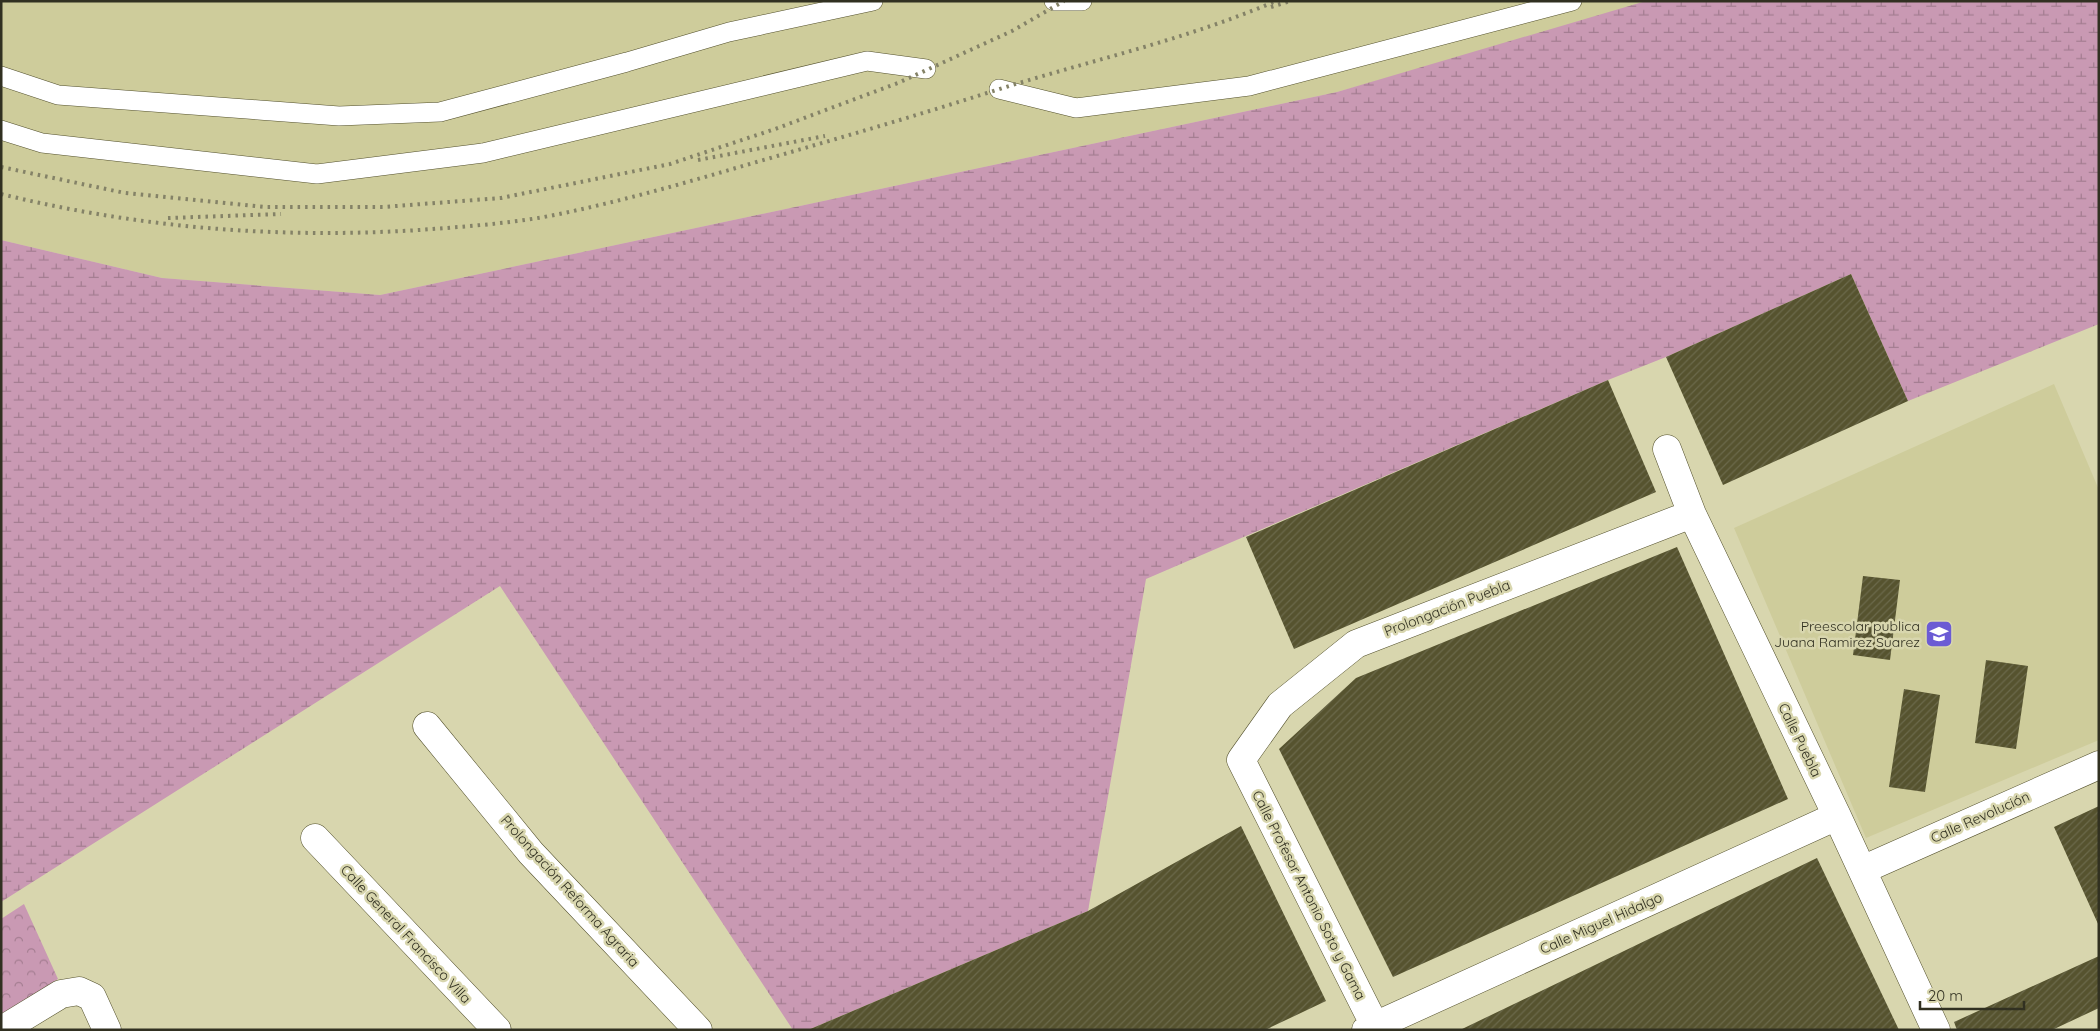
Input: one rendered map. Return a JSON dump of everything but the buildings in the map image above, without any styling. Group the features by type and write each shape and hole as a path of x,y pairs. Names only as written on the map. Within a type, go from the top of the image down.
{"street":[{"name":"Calle Puebla","path":"1667,449 1692,514 1837,816 1936,1030"},
{"name":"Prolongación Puebla","path":"1241,760 1280,705 1356,644 1692,514"},
{"name":"Prolongación Reforma Agraria","path":"427,726 531,853 698,1030"},
{"name":"Calle Profesor Antonio Soto y Gama","path":"1241,760 1372,1028"},
{"name":"Calle Revolución","path":"1862,870 2099,765"},
{"name":"Calle Miguel Hidalgo","path":"1372,1028 1837,816"},
{"name":"Calle General Francisco Villa","path":"315,838 497,1030"},
{"path":"2,1030 61,994 79,991 92,997 107,1030"}],"lane":[{"path":"1,76 58,95 339,116 440,112 627,62 729,32 873,1"},
{"path":"1054,1 1082,1"},
{"path":"999,89 1076,108 1249,86 1572,1"},
{"path":"1,130 42,143 317,174 483,153 867,61 926,69"}],"shaded area":[{"path":"1,1 1661,1 1337,92 380,295 162,278 1,240"},
{"name":"Preescolar publica Juana Ramirez Suarez","path":"2054,384 2099,490 2099,740 1866,838 1734,528"}],"green space":[{"path":"1646,1 2099,1 2099,324 1908,401 1851,274 1666,357 1608,380 1146,579 1088,911 808,1030 793,1030 500,586 1,902 1,240 162,278 380,295 1337,92"},
{"path":"24,904 58,979 1,1015 1,919"}],"railway":[{"path":"1,167 125,193 265,207 383,207 501,198 670,164 775,129 898,83 1012,31 1064,1"},
{"path":"1,194 53,206 157,223 261,232 313,233 419,230 544,217 625,199 931,111 1169,40 1276,1"},
{"path":"1271,7 1290,1"},
{"path":"698,160 825,136"},
{"path":"168,218 281,214"}],"place":[{"name":"Preescolar publica Juana Ramirez Suarez","path":"1939,634"}]}
